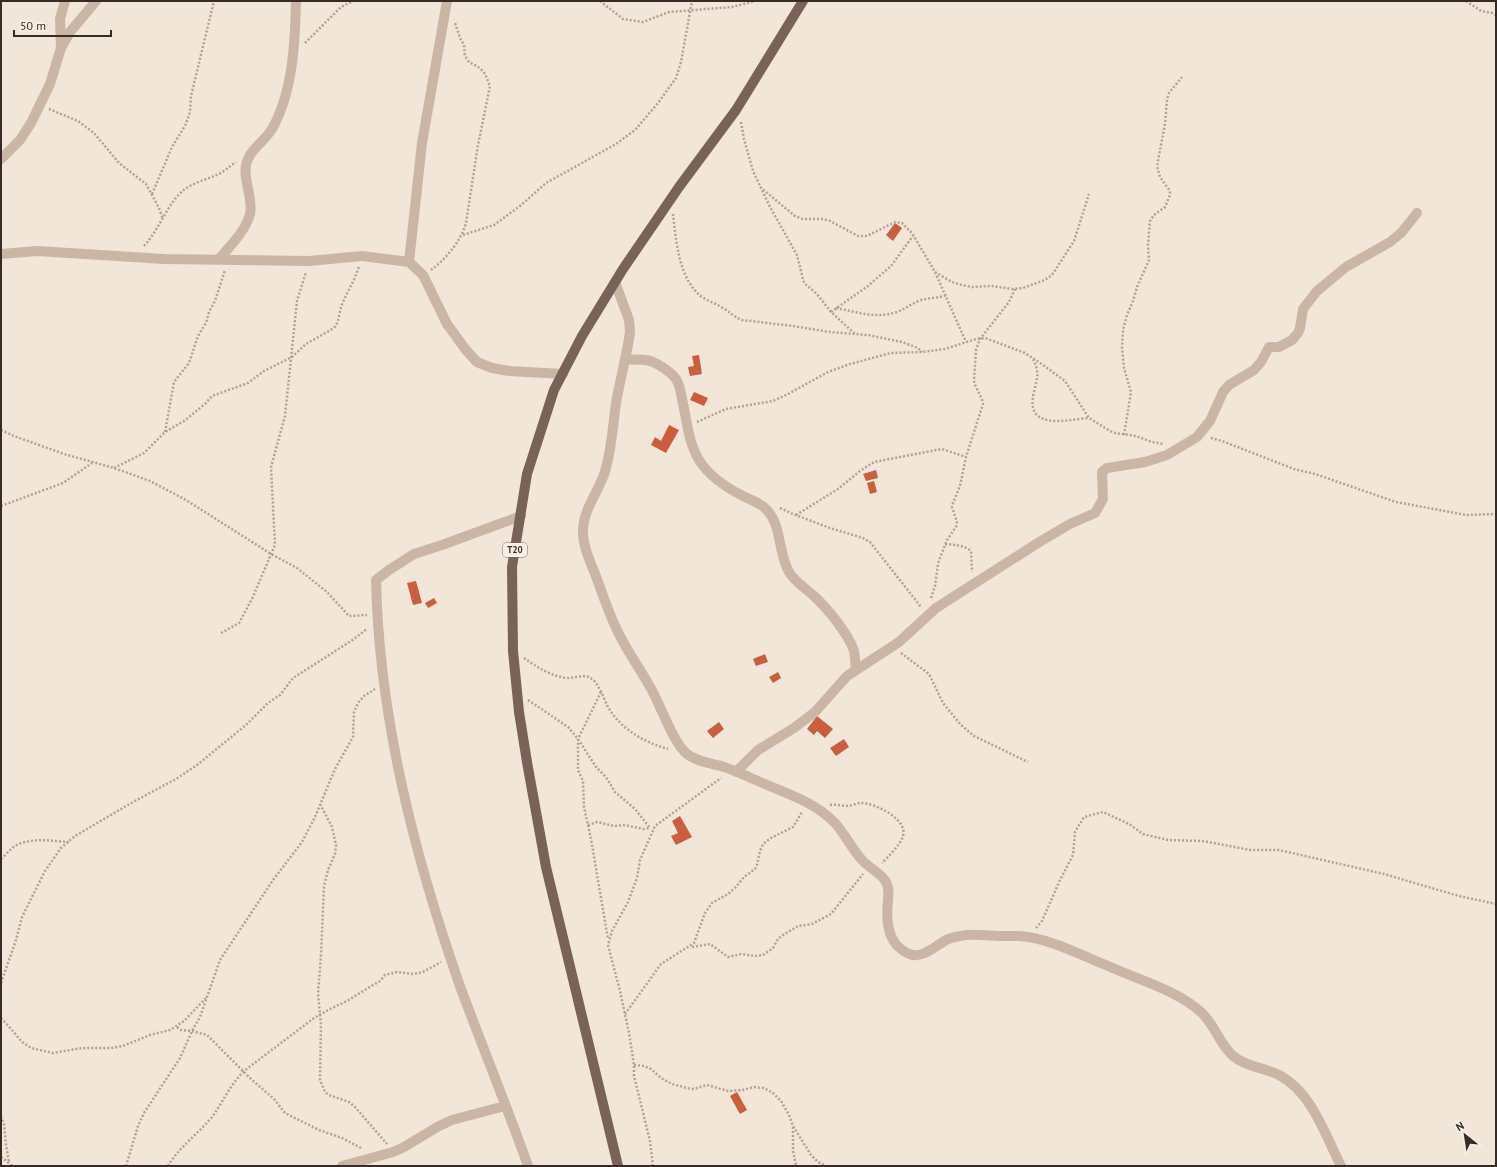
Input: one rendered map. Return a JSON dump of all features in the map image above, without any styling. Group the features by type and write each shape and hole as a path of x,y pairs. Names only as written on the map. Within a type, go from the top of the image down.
{"main road":[{"name":"T20","path":"618,1166 546,866 518,712 514,651 512,567 527,474 554,390 582,336 615,282 672,198 740,104 803,1"}],"street":[{"path":"61,48 60,19 65,1"},
{"path":"1,159 20,140 31,123 50,84 61,48 70,32 96,1"},
{"path":"223,259 244,228 250,214 250,197 246,165 249,157 271,130 279,114 293,57 296,1"},
{"path":"409,262 422,143 447,1"},
{"path":"734,771 758,750 808,718 823,704 846,676 894,645 936,608 1041,541 1070,524 1095,513 1103,499 1102,472 1107,468 1145,462 1167,455 1197,437 1210,421 1218,399 1229,385 1254,370 1269,347 1279,347 1285,345 1298,333 1303,309 1317,291 1346,267 1390,242 1401,233 1417,213"},
{"path":"1,254 37,251 164,259 223,259 309,262 362,256 409,262 423,275 447,324 477,362 492,368 509,371 563,374"},
{"path":"615,282 629,320 630,332 606,470 586,516 583,526 583,535 591,564 618,633 651,688 676,740 686,754 695,759 734,771 822,810 836,824 859,856 885,880 889,888 887,910 890,936 895,945 908,954 915,956 922,954 950,939 966,934 1027,937 1053,942 1170,992 1198,1009 1214,1027 1230,1053 1235,1058 1246,1064 1277,1073 1299,1090 1323,1129 1341,1166"},
{"path":"625,360 647,360 666,369 676,379 694,450 700,462 725,486 757,502 767,510 777,532 785,564 789,573 822,604 838,624 849,640 854,651 856,669"},
{"path":"521,516 414,554 376,580 380,652 394,741 422,864 451,957 528,1166"},
{"path":"342,1166 393,1152 452,1120 505,1106"}],"path":[{"path":"152,194 172,147 186,124 190,112 192,96 214,1"},
{"path":"293,57 314,33 341,7 354,1"},
{"path":"600,1 623,19 638,22 647,22 668,12 732,7 755,1"},
{"path":"462,235 494,225 520,206 546,183 616,144 635,130 658,103 676,78 681,62 692,1"},
{"path":"1466,1 1481,11 1496,15"},
{"path":"423,275 433,269 447,255 462,235 466,223 478,145 490,91 490,86 485,74 480,68 469,62 465,56 464,45 454,21"},
{"path":"1124,435 1131,392 1124,368 1122,348 1124,330 1127,315 1149,260 1148,245 1150,221 1154,215 1165,207 1170,195 1168,186 1160,177 1157,166 1165,124 1167,100 1169,93 1182,77"},
{"path":"740,104 744,139 760,187 797,255 804,283 817,294 831,312 855,334"},
{"path":"40,106 78,121 94,132 119,163 141,180 152,194 163,219"},
{"path":"134,257 147,243 171,206 185,189 227,170 241,157"},
{"path":"760,187 795,216 803,219 824,219 858,236 867,236 894,222 900,222 906,226 935,272 966,342"},
{"path":"935,272 952,282 972,287 992,286 1015,289 1023,288 1045,280 1052,275 1074,241 1089,194"},
{"path":"672,198 682,267 687,281 693,290 703,298 721,306 735,317 742,320 830,332 868,335 902,342 918,348 922,352"},
{"path":"831,312 868,286 891,266 913,236"},
{"path":"114,468 144,453 165,432 184,421 205,404 212,396 248,382 264,371 292,357 306,344 334,328 337,325 341,306 357,274 362,256"},
{"path":"165,432 174,382 189,363 198,336 206,323 209,312 220,289 225,274 223,259"},
{"path":"221,633 239,623 252,599 275,545 272,467 285,416 297,301 309,262"},
{"path":"929,601 935,586 938,564 945,544 950,534 956,527 957,522 952,507 960,486 966,457 983,404 974,380 976,350 980,338 1009,302 1015,289"},
{"path":"836,308 868,316 888,314 898,311 920,300 946,295"},
{"path":"688,427 710,415 726,409 774,400 828,372 850,364 891,353 922,352 944,349 980,338 985,338 1025,353 1065,381 1089,418 1110,431 1124,435 1136,436 1152,442 1182,445"},
{"path":"1033,358 1038,378 1033,400 1035,413 1038,417 1056,421 1089,418"},
{"path":"1,430 14,436 92,463 114,468 150,481 186,500 271,554 297,568 317,582 349,616 366,615 377,618 364,632 293,678 280,695 268,703 246,725 197,765 176,779 94,825 62,848 45,871 31,896 22,917 16,940 1,983"},
{"path":"1197,437 1222,441 1294,469 1315,474 1396,502 1466,515 1496,514"},
{"path":"796,515 832,492 874,462 942,449 966,457"},
{"path":"1,506 63,483 92,463"},
{"path":"775,504 784,511 863,538 870,542 924,610 926,606"},
{"path":"945,544 960,546 971,551 971,587"},
{"path":"894,645 904,656 929,674 943,702 961,725 974,736 1028,762"},
{"path":"514,651 546,672 568,678 586,676 593,679 608,708 619,722 634,734 658,746 686,754"},
{"path":"126,1166 138,1126 144,1113 177,1063 200,1017 220,960 273,880 302,842 335,769 353,737 354,712 358,703 364,696 385,685"},
{"path":"517,692 568,727 578,739 596,767 606,776 615,792 635,809 652,828"},
{"path":"601,692 578,739 578,770 583,781 584,807 608,945 625,1014 634,1065 634,1076 650,1141 652,1166"},
{"path":"588,825 597,822 614,826 624,825 644,829 652,828 734,771"},
{"path":"625,1014 661,964 694,943 705,913 712,903 728,894 744,877 755,869 763,844 771,838 793,827 801,815 806,802"},
{"path":"689,947 710,944 728,957 741,954 755,956 764,955 773,948 778,939 783,935 802,924 812,924 831,914 872,869 901,842 903,831 899,821 893,815 882,809 869,804 861,803 847,806 834,805 816,807"},
{"path":"320,804 332,827 336,845 335,854 328,870 324,886 322,955 318,994 321,1024 320,1080 322,1086 329,1095 349,1102 355,1107 393,1152"},
{"path":"1027,937 1042,921 1073,855 1075,832 1084,817 1103,812 1129,824 1143,834 1168,840 1203,841 1250,850 1279,850 1384,874 1459,896 1496,904"},
{"path":"608,941 628,902 637,878 640,860 652,828"},
{"path":"1,859 14,847 33,840 69,842"},
{"path":"168,1166 174,1157 211,1118 230,1087 244,1071 320,1015 373,986 388,973 396,972 414,974 423,972 451,957"},
{"path":"1,1018 22,1042 31,1048 53,1053 70,1050 111,1048 123,1046 150,1035 177,1027 207,996"},
{"path":"177,1027 181,1030 192,1031 208,1036 274,1099 285,1113 319,1130 342,1138 376,1156"},
{"path":"634,1065 644,1066 651,1069 661,1078 672,1084 687,1088 694,1089 706,1085 728,1090 743,1090 754,1087 763,1088 772,1092 781,1101 793,1126 811,1156 826,1166"},
{"path":"1,1116 4,1124 9,1162"},
{"path":"793,1126 793,1150 796,1166"},
{"path":"1,1157 13,1166"}],"building":[{"path":"895,223 902,228 893,241 886,235"},
{"path":"699,355 702,374 690,376 688,367 694,366 692,356"},
{"path":"694,392 708,398 704,406 690,400"},
{"path":"669,425 679,430 666,453 651,445 655,437 661,441"},
{"path":"876,470 878,478 866,481 863,474"},
{"path":"874,481 877,492 870,494 867,483"},
{"path":"416,581 422,603 413,605 407,583"},
{"path":"434,598 437,603 428,608 425,603"},
{"path":"765,654 768,662 756,666 753,659"},
{"path":"778,672 781,678 773,683 769,677"},
{"path":"817,716 833,729 825,738 817,731 814,735 807,729"},
{"path":"719,722 724,729 713,738 707,731"},
{"path":"844,739 849,747 836,756 830,748"},
{"path":"680,816 692,837 676,845 671,836 678,833 672,821"},
{"path":"737,1092 747,1110 740,1114 730,1096"}]}
